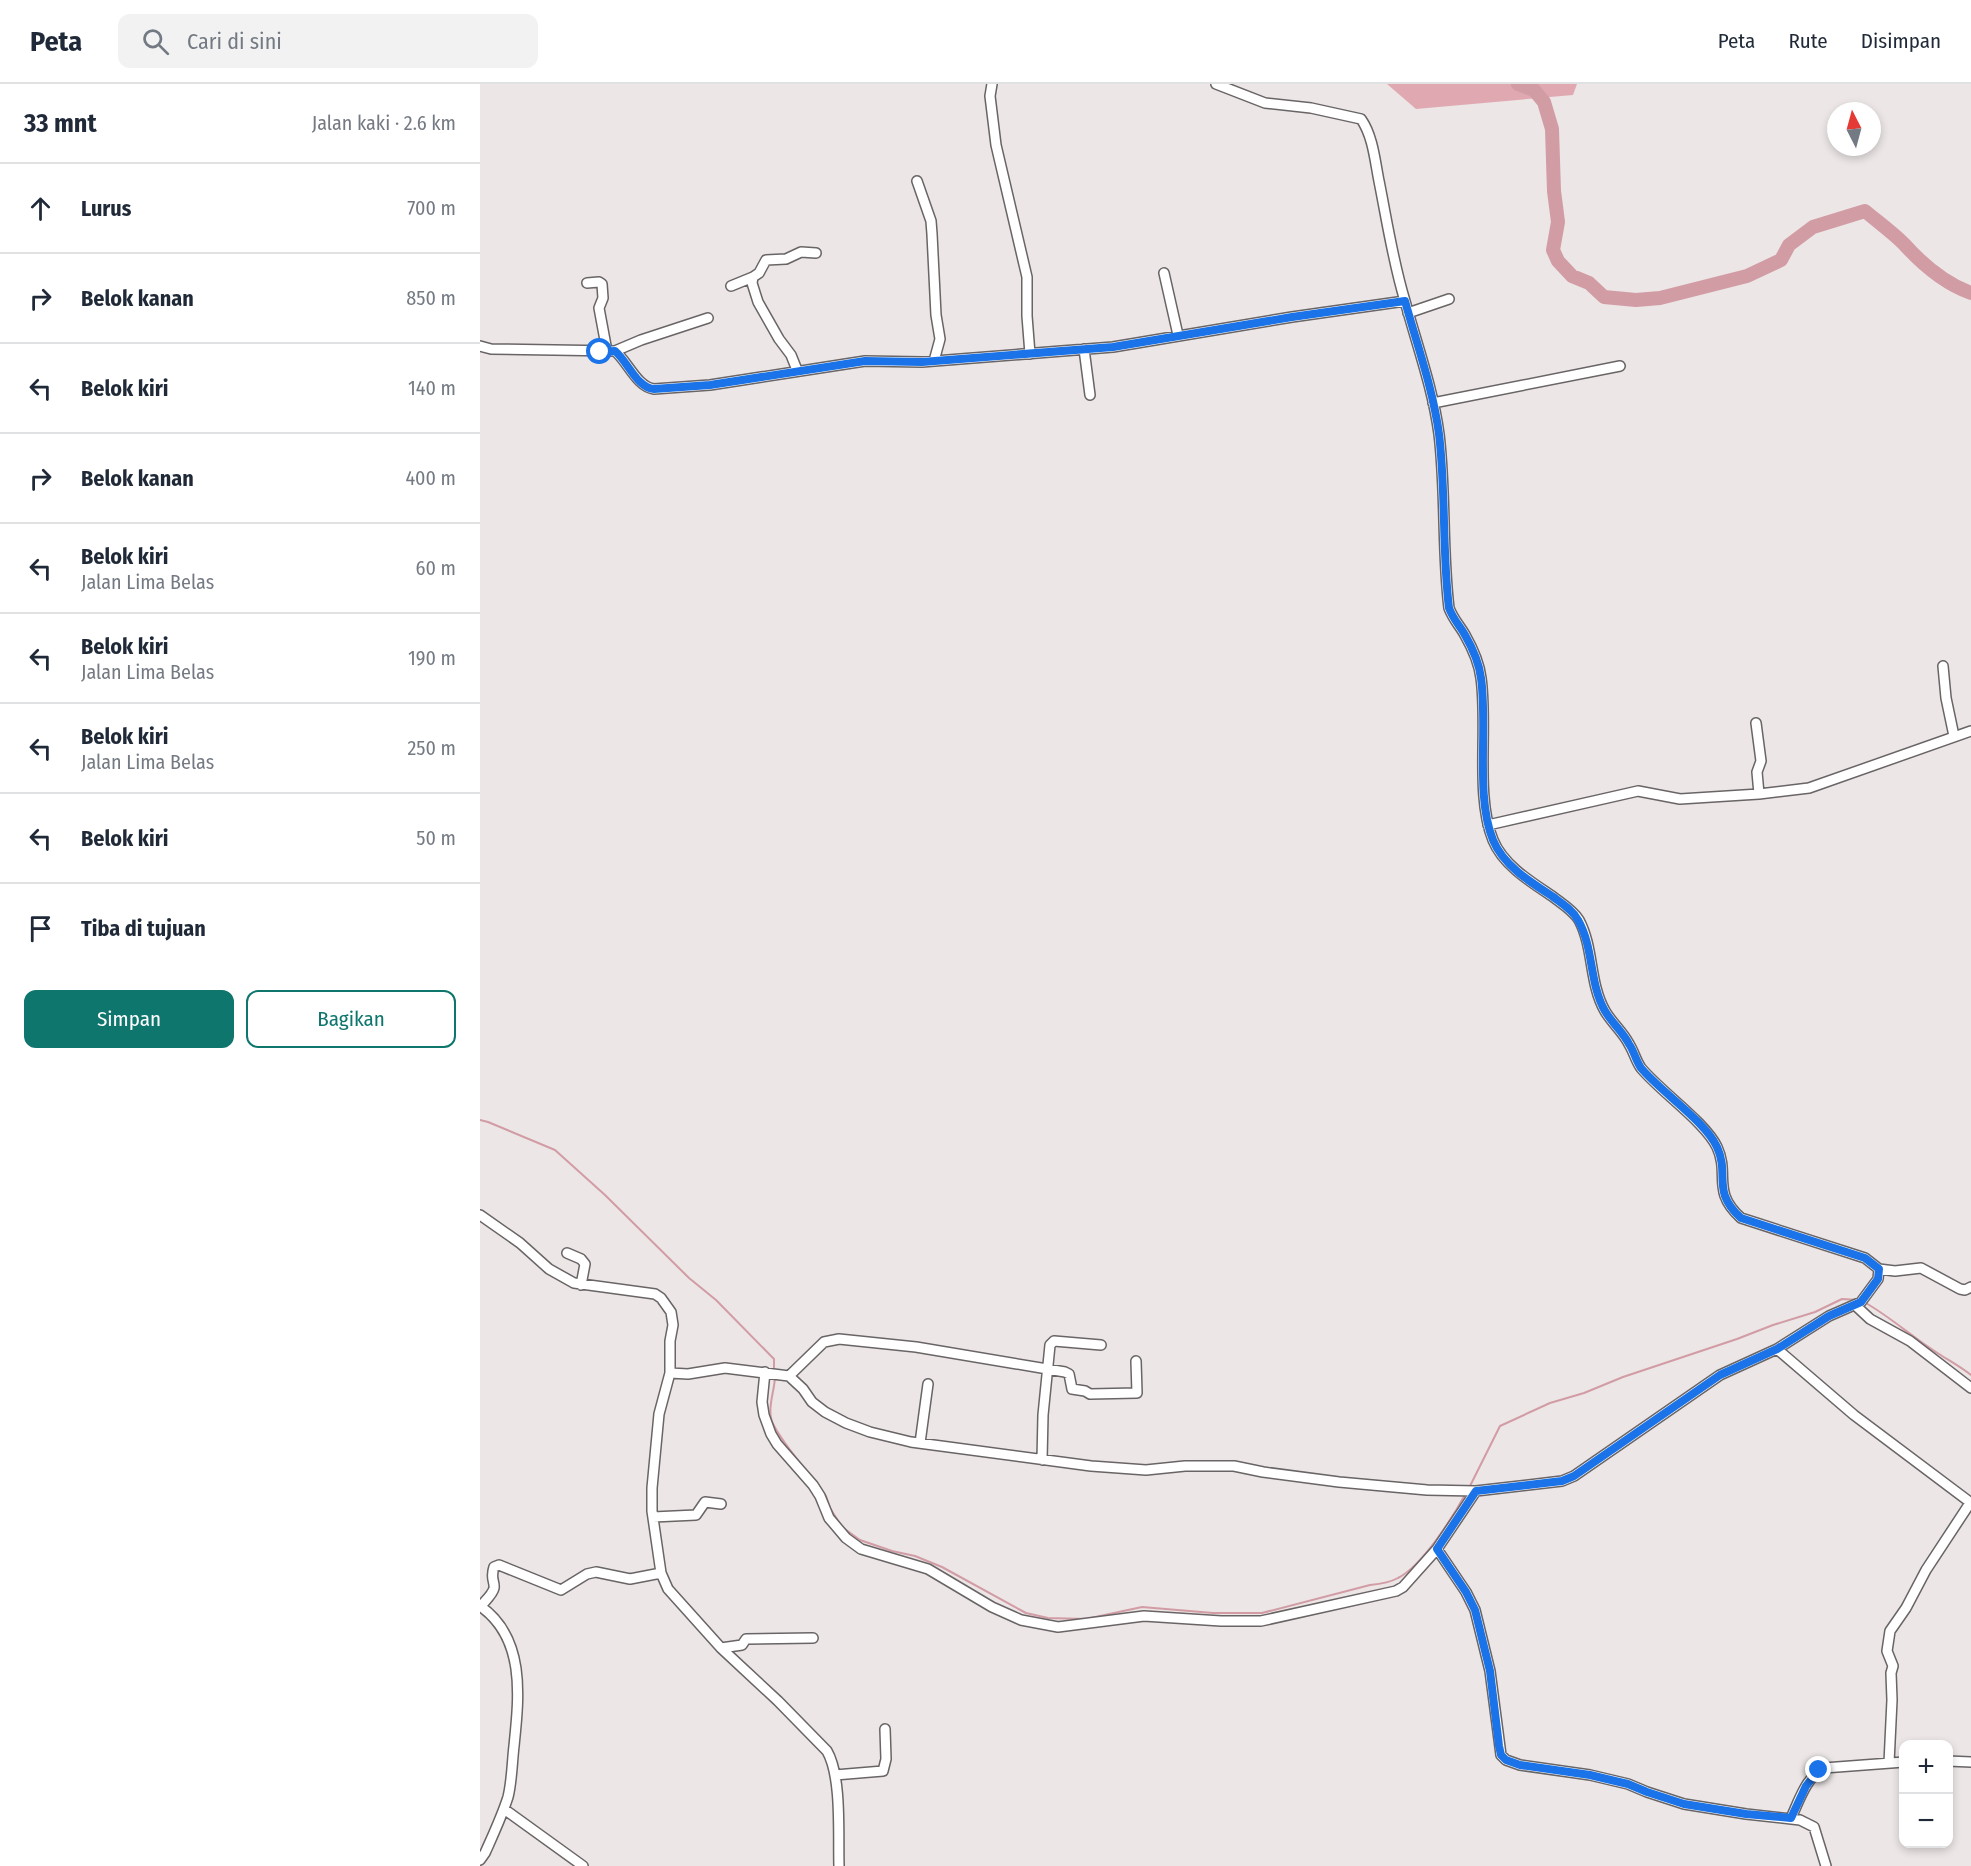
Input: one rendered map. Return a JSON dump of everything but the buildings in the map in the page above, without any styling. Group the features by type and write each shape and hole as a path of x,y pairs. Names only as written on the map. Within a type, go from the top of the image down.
{"street":[{"path":"992,84 990,96 996,145 1027,277 1030,354"},
{"path":"1216,84 1265,103 1311,108 1361,119 1366,126 1373,148 1391,246 1433,403 1444,498 1449,608 1477,659 1481,678 1485,724 1484,786 1488,825 1494,843 1508,862 1576,916 1586,933 1597,994 1605,1011 1629,1044 1640,1067 1707,1133 1717,1147 1722,1188 1729,1207 1741,1218 1865,1258 1879,1269 1895,1271 1917,1267 1960,1289 1965,1290 1971,1287"},
{"path":"916,182 931,221 936,315 940,339 934,361"},
{"path":"731,286 759,273 766,260 786,259 801,252 816,253"},
{"path":"1164,273 1178,335"},
{"path":"753,277 752,283 758,302 778,339 791,355 797,370"},
{"path":"587,283 602,284 603,298 599,308 611,351 630,367 640,384 648,388 710,385 865,361 934,361 1113,347 1405,301"},
{"path":"1408,313 1449,299"},
{"path":"480,346 491,349 611,351 640,339 708,318"},
{"path":"1084,349 1090,395"},
{"path":"1433,403 1620,366"},
{"path":"1943,666 1946,699 1954,736"},
{"path":"1756,723 1761,761 1757,772 1759,794"},
{"path":"1488,825 1638,791 1680,799 1809,788 1971,731"},
{"path":"480,1215 561,1276 581,1285 655,1294 661,1298 671,1312 673,1325 670,1341 670,1373 659,1414 652,1488 653,1517 661,1573 674,1596 721,1648 827,1751 833,1761 835,1775 839,1866"},
{"path":"567,1252 581,1259 585,1264 581,1285"},
{"path":"670,1373 688,1374 725,1368 787,1375 803,1389 812,1402 846,1423 870,1432 920,1443 1091,1466 1146,1470 1185,1466 1234,1466 1263,1472 1378,1486 1474,1490 1562,1481 1574,1476 1720,1375 1777,1349 1829,1316 1861,1301 1878,1279 1879,1269"},
{"path":"1861,1301 1870,1319 1910,1341 1971,1388"},
{"path":"787,1375 824,1342 839,1339 916,1347 1048,1368 1068,1373 1073,1390 1090,1394 1135,1394 1137,1392 1136,1361"},
{"path":"1042,1460 1043,1415 1050,1345 1054,1341 1101,1345"},
{"path":"1777,1349 1854,1415 1971,1503 1926,1570 1906,1608 1890,1631 1887,1651 1893,1666 1889,1763"},
{"path":"766,1372 762,1402 771,1434 813,1485 829,1518 846,1538 861,1549 928,1569 992,1607 1021,1620 1058,1627 1144,1616 1261,1621 1396,1591 1403,1587 1437,1549 1474,1490"},
{"path":"920,1443 928,1384"},
{"path":"653,1517 691,1516 698,1513 705,1502 721,1504"},
{"path":"1437,1549 1466,1592 1475,1610 1490,1671 1499,1746 1501,1755 1506,1760 1520,1765 1590,1775 1628,1784 1684,1804 1800,1820 1814,1827 1826,1866"},
{"path":"480,1860 504,1809 510,1785 519,1696 518,1677 508,1641 493,1615 480,1606 493,1591 494,1585 491,1577 494,1567 499,1565 561,1590 587,1574 596,1572 630,1579 661,1573"},
{"path":"721,1648 742,1645 746,1640 813,1638"},
{"path":"835,1775 883,1771 886,1765 885,1729"},
{"path":"1953,1761 1971,1762"},
{"path":"1791,1818 1806,1786 1819,1770 1899,1762"},
{"path":"504,1809 583,1866"}],"shaded area":[{"path":"1387,84 1577,84 1573,95 1416,109"}],"waterway":[{"path":"1518,84 1534,90 1544,102 1552,129 1554,191 1558,222 1553,250 1558,261 1572,276 1589,283 1604,297 1636,300 1660,298 1747,276 1781,260 1789,245 1813,227 1865,211 1895,235 1935,273 1971,293"},
{"path":"480,1120 555,1150 605,1195 689,1278 716,1300 774,1359 774,1370"},
{"path":"1469,1488 1500,1426 1550,1403 1815,1312 1842,1299 1859,1300"},
{"path":"1864,1302 1971,1375"},
{"path":"775,1376 770,1408 774,1425 826,1496 830,1508 842,1527 860,1540 915,1556 942,1567 1026,1613 1048,1618 1086,1619 1142,1607 1213,1613 1262,1613 1388,1582 1407,1572 1427,1552 1466,1493"}],"route":[{"path":"600,352 615,351 630,367 640,384 654,389 710,385 865,361 922,362 1113,347 1405,301 1433,403 1438,433 1444,498 1449,608 1477,659 1481,678 1485,724 1484,786 1487,821 1494,843 1508,862 1576,916 1586,933 1597,994 1605,1011 1629,1044 1640,1067 1707,1133 1717,1147 1722,1188 1729,1207 1741,1218 1865,1258 1879,1269 1878,1279 1861,1302 1829,1316 1777,1349 1720,1375 1574,1476 1562,1481 1476,1491 1437,1549 1466,1592 1475,1610 1493,1687 1499,1746 1501,1755 1506,1760 1520,1765 1576,1771 1628,1784 1684,1804 1746,1814 1791,1818 1806,1786 1819,1770"}]}
